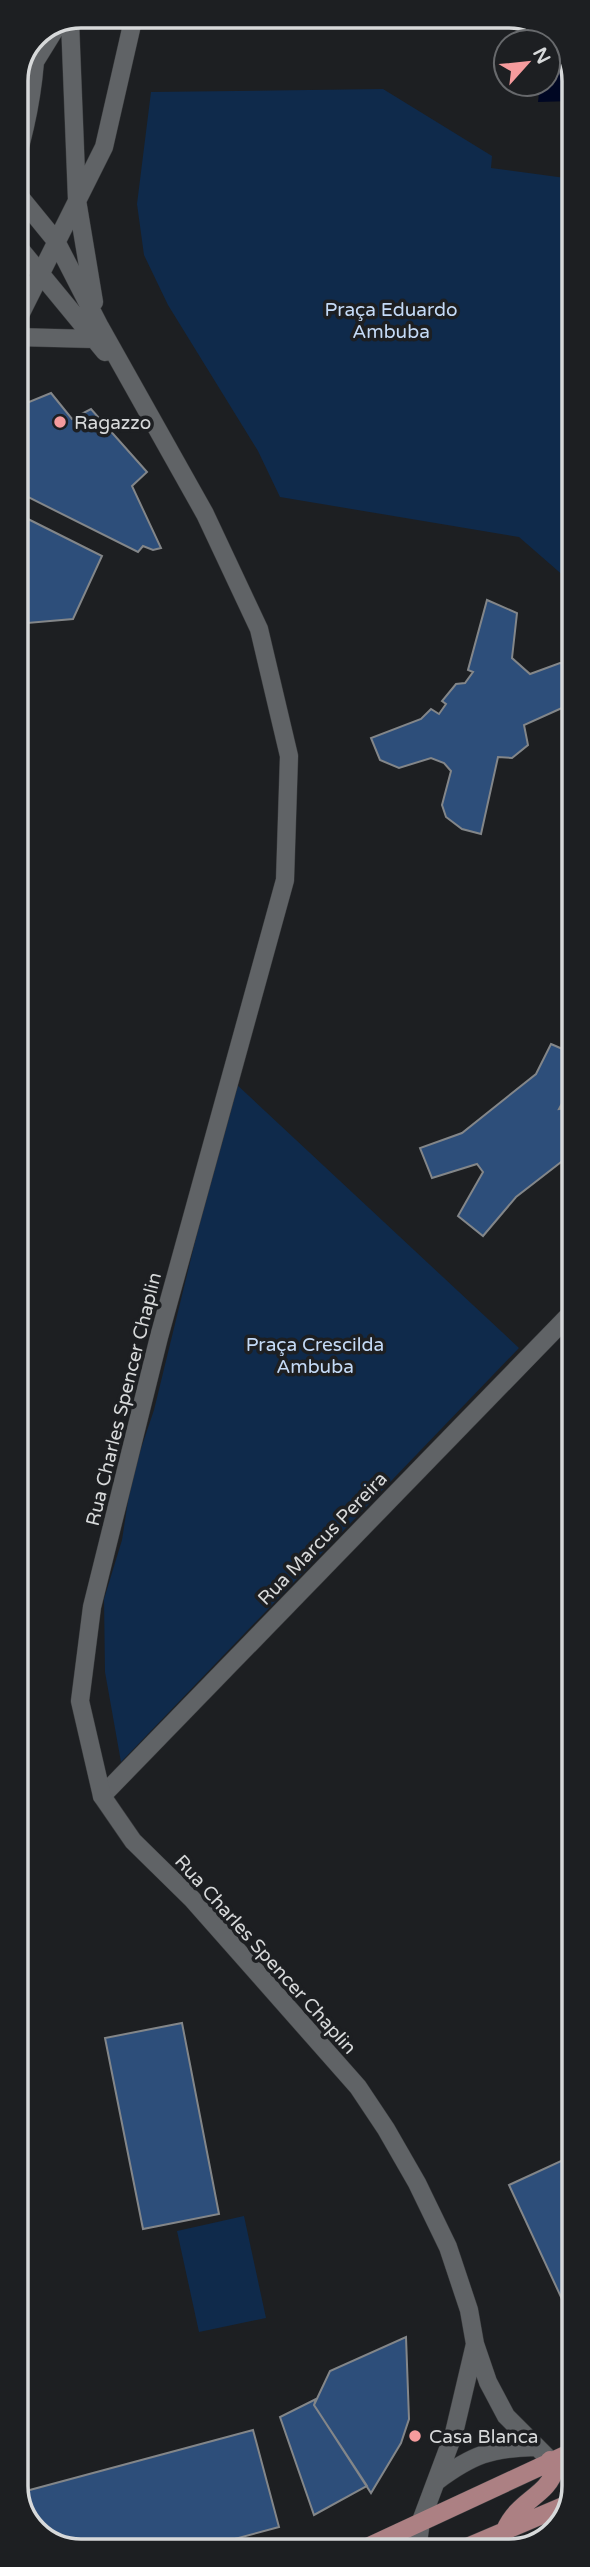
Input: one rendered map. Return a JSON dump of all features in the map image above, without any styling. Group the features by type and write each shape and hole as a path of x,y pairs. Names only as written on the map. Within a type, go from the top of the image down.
{"main road":[{"path":"28,299 104,148 131,28"},
{"path":"28,336 95,331 77,200 70,29"},
{"path":"31,64 48,40"},
{"path":"28,112 36,54"},
{"name":"Rua Charles Spencer Chaplin","path":"28,206 56,241 95,331"},
{"name":"Rua Charles Spencer Chaplin","path":"28,258 95,331 132,383 205,514 260,629 289,756 285,880 159,1337 92,1607 80,1701 103,1796 133,1841 192,1899 358,2087 417,2183 448,2247 469,2310 475,2344 488,2382 506,2416 550,2460"},
{"name":"Rua Marcus Pereira","path":"103,1796 562,1322"},
{"name":"Rua Charles Spencer Chaplin","path":"418,2539 421,2521 454,2433 475,2344"},
{"path":"437,2481 482,2453 505,2448 535,2447"},
{"path":"384,2539 562,2456"},
{"path":"505,2530 513,2512 551,2483 555,2469 550,2460"},
{"path":"485,2539 556,2509"}],"green space":[{"name":"Praça Eduardo Ambuba","path":"383,89 492,156 491,168 562,178 562,574 519,537 280,497 258,451 168,305 144,255 137,204 151,92"},
{"name":"Praça Crescilda Ambuba","path":"234,1082 519,1348 121,1762 105,1672 104,1599 122,1540 132,1475 154,1410"},
{"path":"244,2216 266,2318 199,2332 177,2231"}],"shaded area":[{"path":"538,98 562,98 562,101 538,102"}],"building":[{"path":"51,393 72,419 91,409 147,472 132,486 161,548 153,550 143,546 138,552 28,497 28,402"},
{"path":"28,519 102,556 73,619 28,623"},
{"path":"487,600 517,613 512,658 530,674 562,663 562,708 524,725 528,745 512,758 498,757 481,834 462,829 446,817 442,805 451,771 444,763 431,758 399,768 380,760 371,738 421,719 431,709 439,714 446,704 442,701 456,684 465,683 473,672 468,670"},
{"path":"551,1044 562,1049 562,1103 559,1109 562,1109 562,1161 516,1197 483,1236 458,1216 483,1172 477,1164 432,1178 420,1148 462,1133 536,1074"},
{"path":"182,2023 219,2214 143,2229 105,2038"},
{"path":"562,2161 562,2299 509,2185"},
{"path":"406,2337 409,2419 401,2443 371,2493 314,2405 330,2371"},
{"path":"316,2399 314,2405 367,2486 314,2515 280,2417"},
{"path":"253,2430 279,2527 234,2539 71,2538 55,2532 41,2521 32,2506 28,2490"}],"place":[{"name":"Ragazzo","path":"60,422"},
{"name":"Casa Blanca","path":"415,2436"}]}
